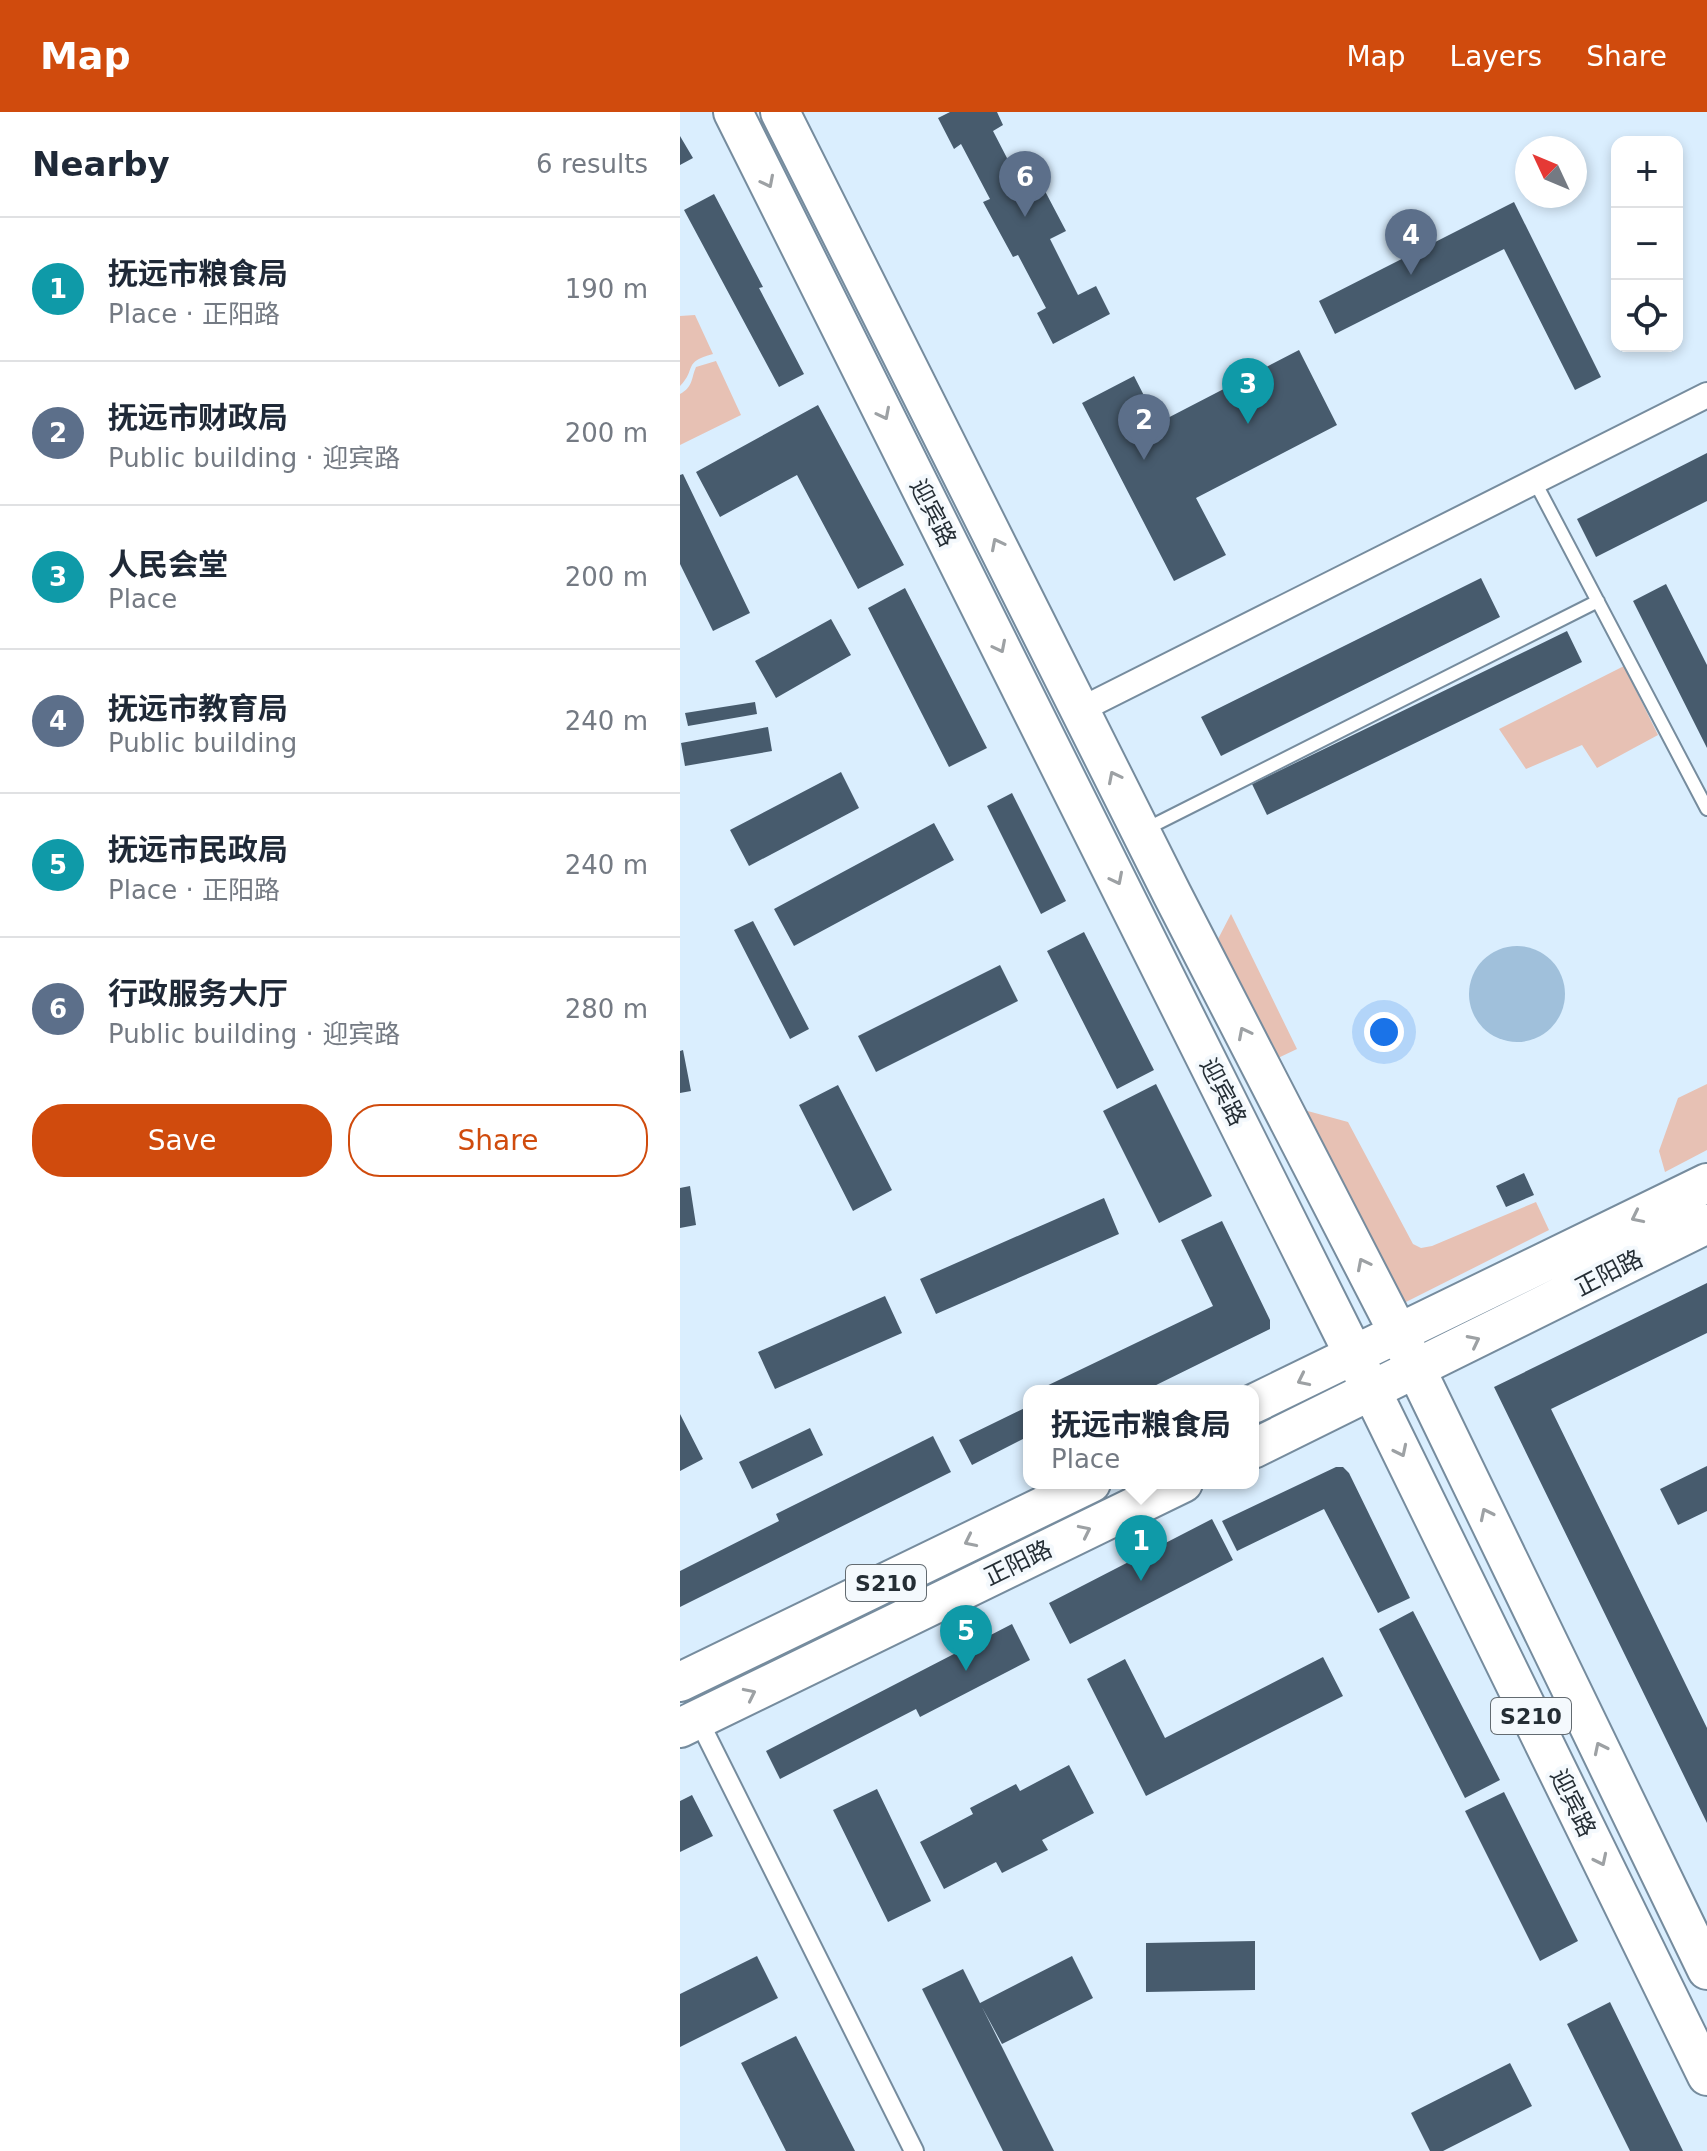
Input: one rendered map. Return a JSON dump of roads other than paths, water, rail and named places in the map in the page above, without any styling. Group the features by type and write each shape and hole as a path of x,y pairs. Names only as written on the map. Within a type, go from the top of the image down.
{"main road":[{"name":"迎宾路","path":"733,112 1372,1391 1707,2076"},
{"name":"迎宾路","path":"780,112 1141,831 1399,1334 1693,1929 1707,1970"},
{"name":"正阳路","path":"1259,1401 1707,1183"},
{"name":"正阳路","path":"1259,1446 1707,1224"},
{"name":"正阳路","path":"680,1682 1079,1489"},
{"name":"正阳路","path":"689,1724 1171,1489"}],"street":[{"path":"1080,710 1707,395"},
{"path":"689,1724 914,2151"}],"lane":[{"path":"1535,482 1707,809"},
{"path":"1141,831 1598,601"}],"water":[{"path":"1517,946 1535,950 1551,960 1561,976 1565,994 1561,1012 1551,1028 1535,1038 1517,1042 1499,1038 1483,1028 1473,1012 1469,994 1473,976 1483,960 1499,950"}],"place":[{"name":"行政服务大厅","path":"1025,217"},
{"name":"抚远市教育局","path":"1411,275"},
{"name":"人民会堂","path":"1248,424"},
{"name":"抚远市财政局","path":"1144,460"},
{"name":"抚远市粮食局","path":"1141,1581"},
{"name":"抚远市民政局","path":"966,1671"}]}
